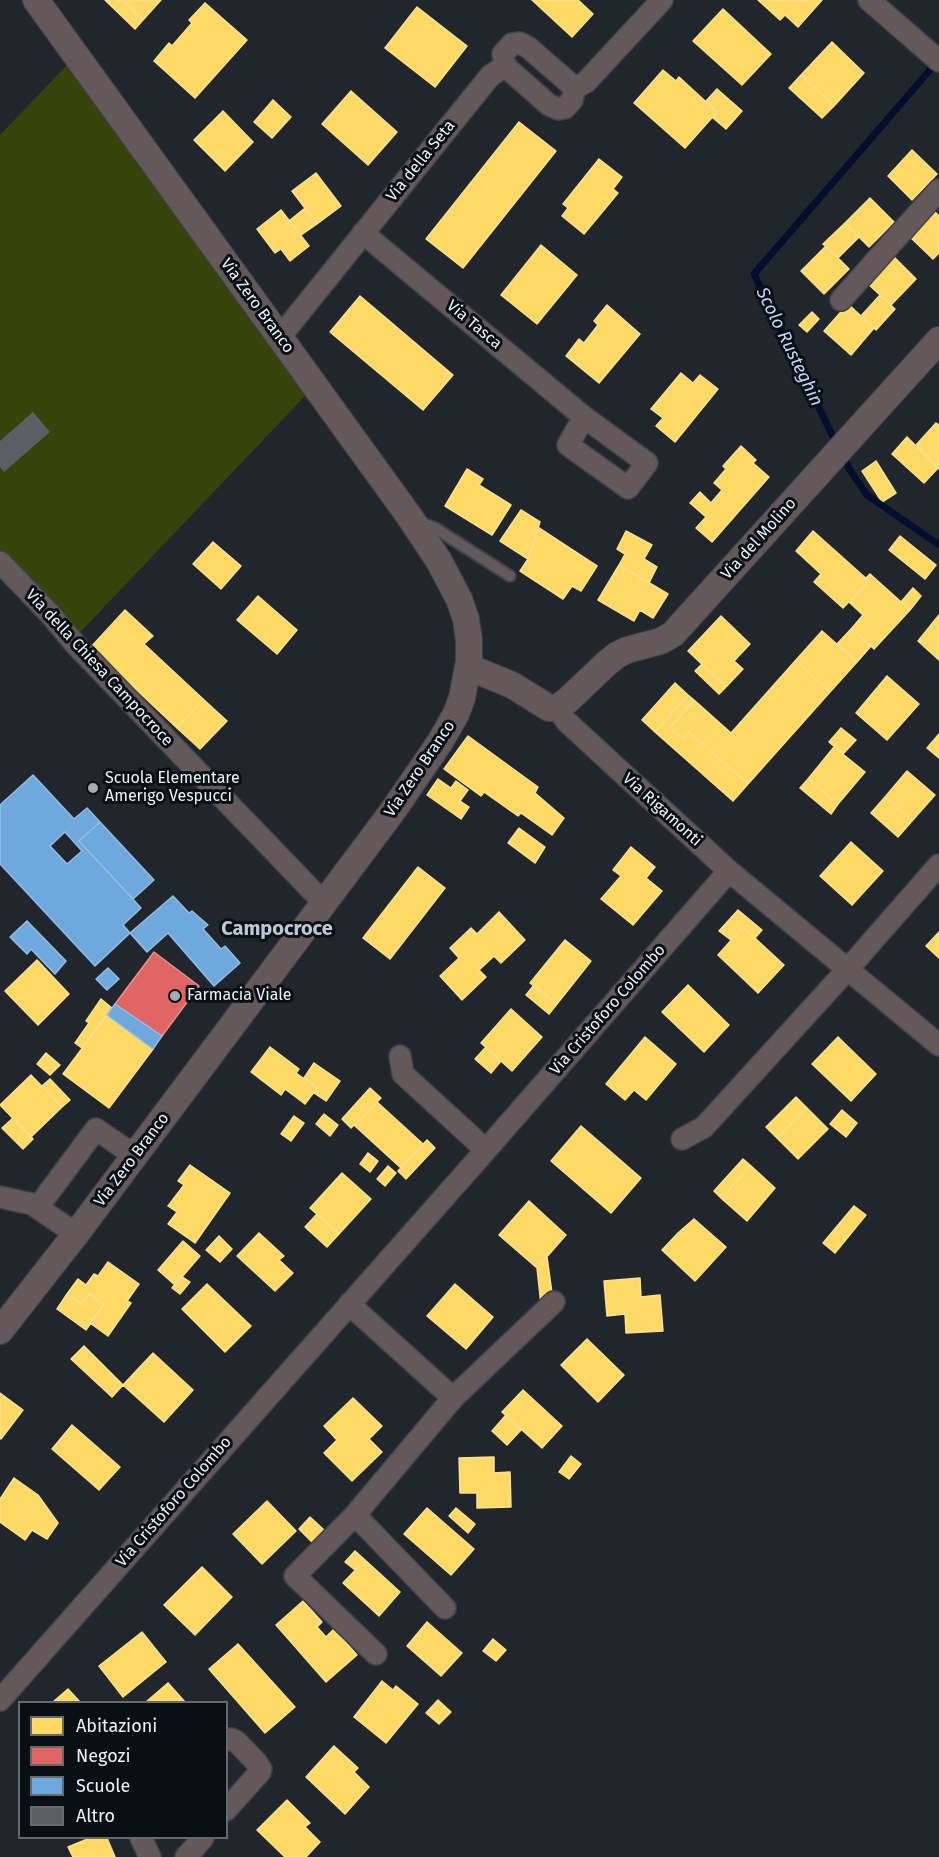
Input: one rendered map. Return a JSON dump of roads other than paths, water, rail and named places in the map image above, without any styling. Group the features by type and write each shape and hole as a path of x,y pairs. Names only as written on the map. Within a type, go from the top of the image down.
{"street":[{"name":"Via Zero Branco","path":"0,1330 76,1234 392,812 440,742 456,714 469,670 466,620 459,599 439,561 36,0"},
{"path":"575,88 529,48 520,43 512,44 503,54 505,66 549,105 559,109 565,108 572,100 575,88 586,82 662,0"},
{"path":"869,0 939,61"},
{"name":"Via della Seta","path":"280,338 490,76 505,66"},
{"path":"841,300 939,190"},
{"name":"Via Tasca","path":"363,233 584,417"},
{"name":"Via del Molino","path":"557,708 617,656 627,650 662,641 673,634 939,340"},
{"name":"Via della Chiesa Campocroce","path":"0,562 50,614 83,653 324,903"},
{"name":"Via Rigamonti","path":"469,670 478,671 512,685 549,708 557,708 567,722 729,871 939,1045"},
{"path":"682,1139 704,1128 939,865"},
{"name":"Via Cristoforo Colombo","path":"0,1700 729,871"},
{"path":"399,1056 403,1074 486,1150"},
{"path":"38,1207 96,1129 135,1156"},
{"path":"0,1197 33,1204 76,1234"},
{"path":"376,1654 295,1575 355,1515 453,1398 554,1302"},
{"path":"349,1304 453,1398"},
{"path":"355,1515 445,1608"},
{"path":"228,1740 237,1742 261,1769 228,1808"},
{"path":"141,1839 150,1857"},
{"path":"186,1857 202,1839"}],"lane":[{"path":"415,526 422,523 435,528 510,576"}],"waterway":[{"name":"Scolo Rusteghin","path":"837,445 754,274 936,63"},
{"name":"Scolo Rusteghin","path":"842,455 867,495 939,545"}],"place":[{"name":"Scuola Elementare Amerigo Vespucci","path":"93,788"},
{"name":"Farmacia Viale","path":"175,996"}],"district":[{"name":"Campocroce","path":"277,929"}]}
